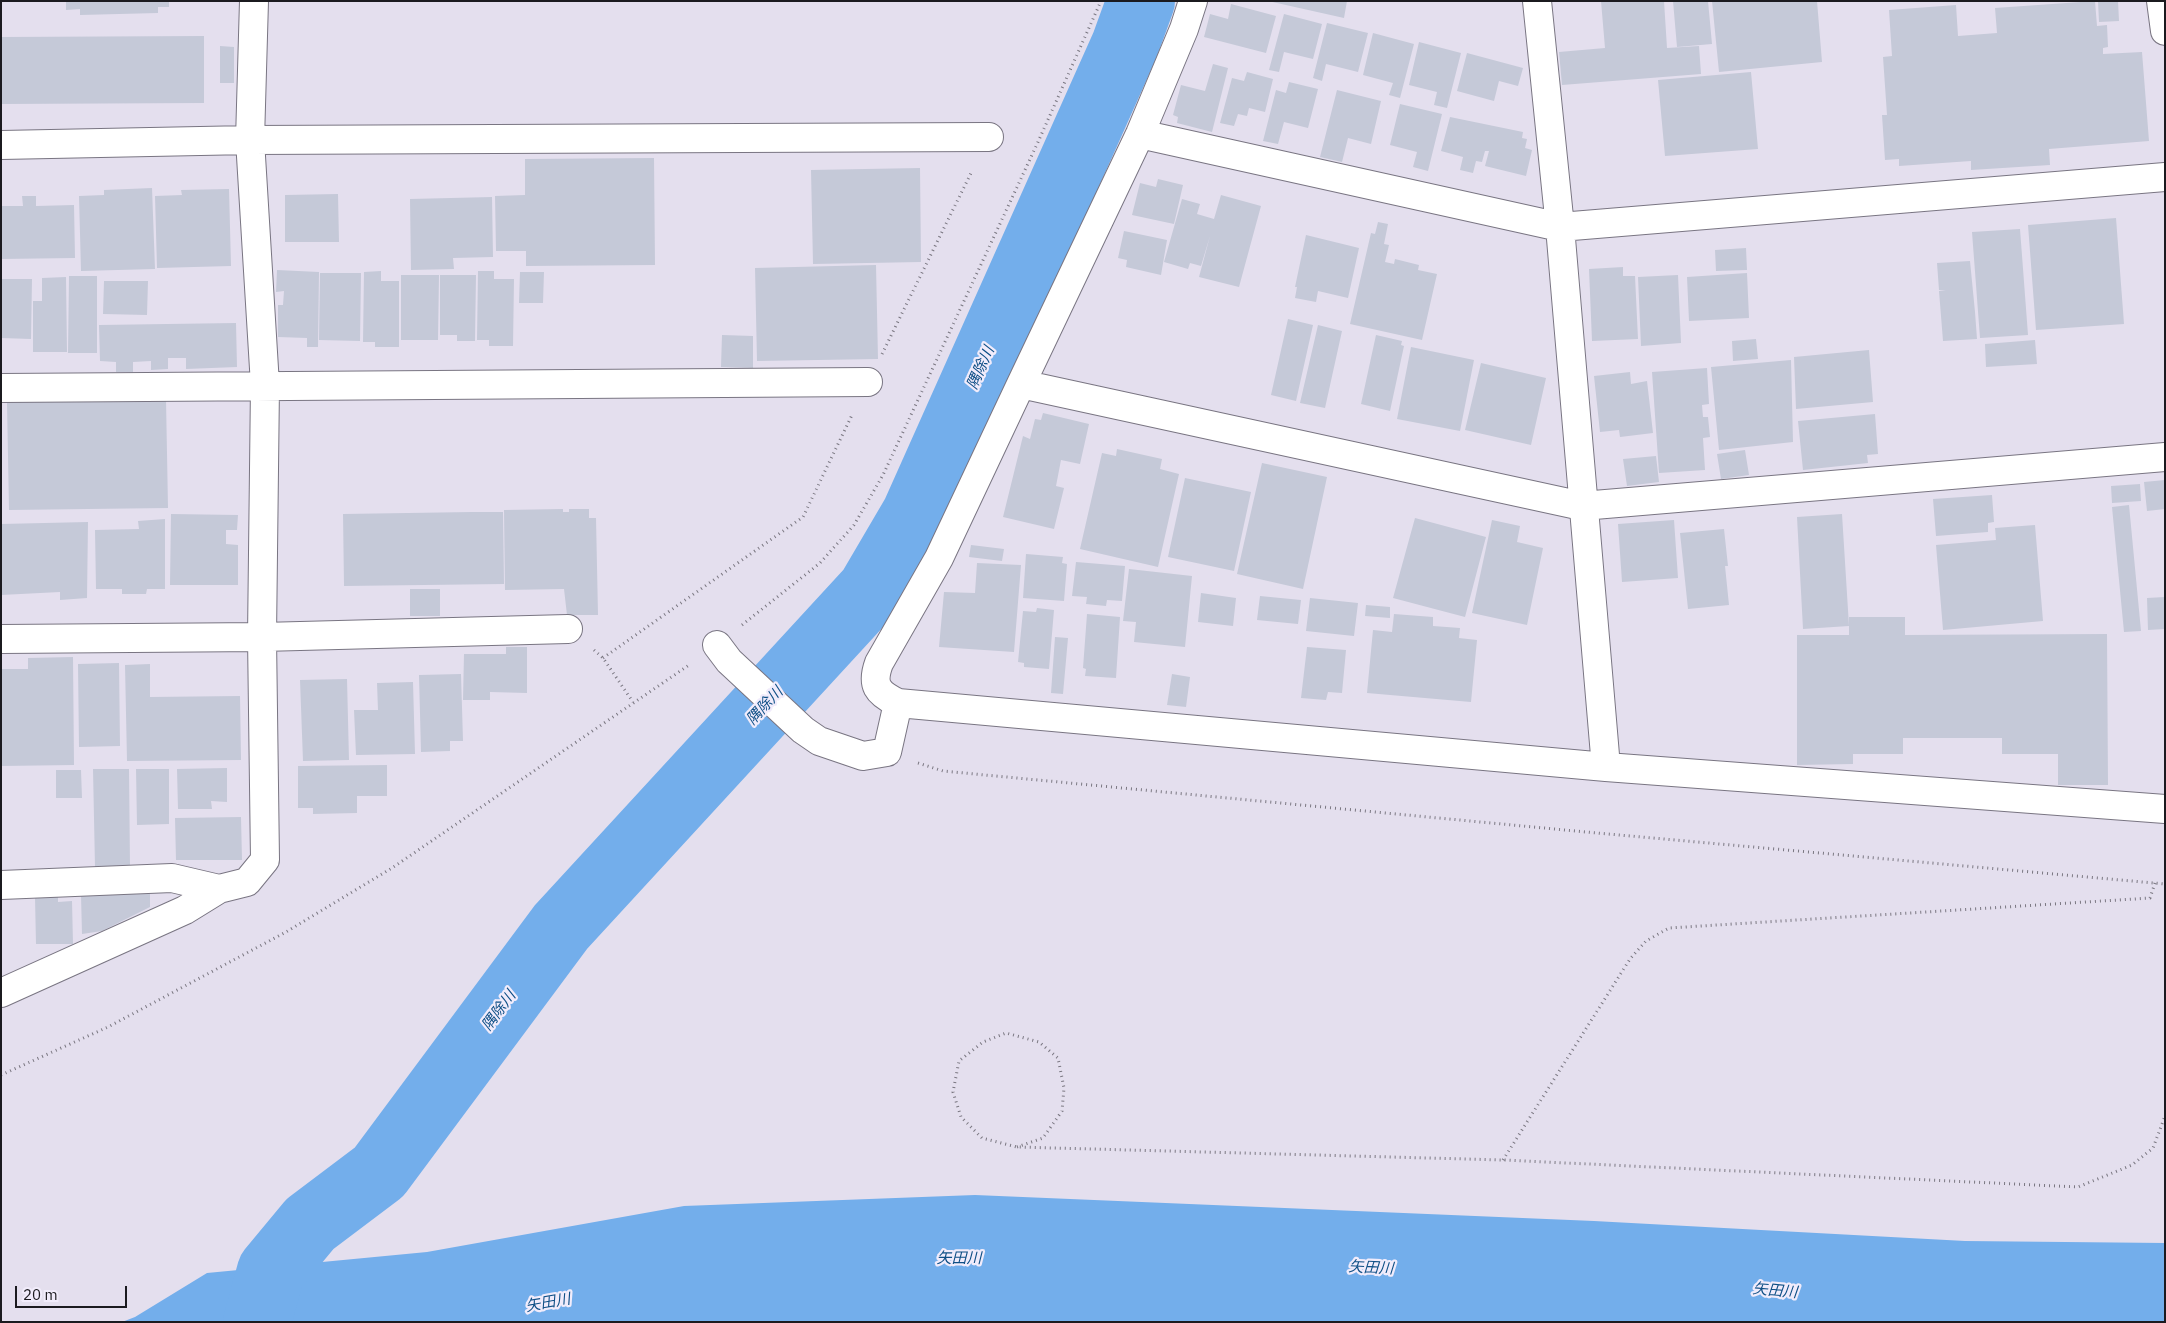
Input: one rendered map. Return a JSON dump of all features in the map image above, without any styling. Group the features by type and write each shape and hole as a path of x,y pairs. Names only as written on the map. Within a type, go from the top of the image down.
{"street":[{"path":"1,993 185,910 220,889 247,882 265,860 262,636 265,385 250,140 254,1"},
{"path":"1192,1 1184,29 1140,134 939,558 879,663 874,675 876,688 884,697 898,703 1606,767 2165,808"},
{"path":"1537,1 1560,227 1582,506 1606,767"},
{"path":"2160,1 2165,31"},
{"path":"1140,134 1560,227 2165,177"},
{"path":"1,145 250,140 989,136"},
{"path":"1,388 868,382"},
{"path":"1021,384 1582,506 2165,457"},
{"path":"1,639 262,636 568,629"},
{"path":"723,653 819,742 863,756 887,752 898,703"},
{"path":"1,885 172,878 220,889"}],"path":[{"path":"1,1074 108,1026 286,932 392,868 633,702 723,653 820,563 854,525 896,449 1101,1"},
{"path":"633,702 603,658 803,517 989,136"},
{"path":"887,752 943,771 2165,884"},
{"path":"1503,1160 1630,959 1646,941 1670,928 2150,898 2155,883"},
{"path":"1017,1147 1042,1138 1062,1110 1064,1088 1058,1058 1039,1042 1006,1033 983,1042 959,1061 953,1092 961,1117 982,1138 1017,1147 1503,1160 2078,1187 2132,1165 2153,1148 2165,1116"}],"water":[{"name":"矢田川","path":"975,1195 1594,1221 1965,1241 2165,1243 2165,1322 122,1322 135,1317 207,1273 427,1252 684,1206"}],"building":[{"path":"66,1 169,1 169,7 158,7 158,13 80,15 80,9 66,10"},
{"path":"1268,1 1347,1 1344,18"},
{"path":"1601,1 1664,1 1667,48 1699,46 1701,74 1562,85 1559,52 1605,48"},
{"path":"1673,1 1708,1 1712,44 1677,47"},
{"path":"1712,1 1817,1 1822,62 1719,72"},
{"path":"2095,1 2097,26 2107,25 2108,47 2103,48 2103,54 2142,52 2149,141 2049,149 2050,165 1971,170 1971,161 1899,166 1899,159 1885,160 1882,115 1887,115 1883,57 1892,56 1889,10 1956,5 1958,36 1997,33 1995,8"},
{"path":"2098,1 2118,1 2119,21 2099,22"},
{"path":"1231,4 1276,16 1266,53 1204,37 1210,14 1228,19"},
{"path":"1284,14 1322,24 1313,59 1284,52 1279,72 1269,70"},
{"path":"1327,23 1368,33 1358,72 1326,64 1322,81 1313,78"},
{"path":"1373,33 1414,44 1400,98 1389,95 1393,83 1363,75"},
{"path":"204,36 204,103 1,104 1,37"},
{"path":"1419,42 1461,53 1447,108 1434,105 1437,92 1409,85"},
{"path":"220,46 234,47 234,83 220,83"},
{"path":"1467,53 1523,68 1518,86 1499,81 1494,101 1457,91"},
{"path":"1213,64 1228,68 1212,132 1177,123 1178,117 1173,115 1181,85 1205,91"},
{"path":"1247,72 1273,79 1265,112 1249,108 1247,116 1238,114 1234,126 1220,123 1232,78 1244,81"},
{"path":"1751,72 1758,149 1665,156 1658,80"},
{"path":"1289,82 1318,89 1308,128 1284,122 1278,144 1263,141 1276,90 1286,93"},
{"path":"1337,90 1381,101 1371,144 1348,138 1342,162 1320,157"},
{"path":"1400,104 1442,114 1428,171 1413,167 1417,152 1390,145"},
{"path":"1450,117 1523,132 1522,138 1527,139 1525,148 1532,150 1526,176 1485,166 1489,151 1485,151 1482,162 1476,161 1473,173 1460,170 1463,157 1441,151"},
{"path":"654,158 655,265 526,266 526,251 496,251 495,196 525,195 525,159"},
{"path":"920,168 921,262 813,264 811,170"},
{"path":"1158,179 1183,185 1174,224 1132,215 1140,183 1156,187"},
{"path":"152,188 155,269 81,271 79,196 104,195 104,190"},
{"path":"229,189 231,266 157,268 155,196 182,195 181,190"},
{"path":"338,194 339,242 285,242 285,195"},
{"path":"1221,195 1261,206 1239,287 1199,277 1210,236 1201,266 1190,263 1188,269 1164,262 1182,199 1200,204 1197,214 1214,219"},
{"path":"22,196 36,196 36,206 74,205 75,258 1,259 1,206 23,206"},
{"path":"492,197 493,257 453,258 454,269 411,270 410,199"},
{"path":"2116,218 2124,324 2036,330 2028,225"},
{"path":"1378,222 1388,224 1384,244 1389,245 1385,262 1394,264 1395,259 1419,265 1418,270 1437,274 1422,340 1350,324 1371,233 1375,234"},
{"path":"2020,229 2028,335 1980,338 1972,232"},
{"path":"1124,231 1167,240 1161,275 1126,267 1127,260 1118,258"},
{"path":"1306,235 1359,248 1348,298 1318,291 1316,302 1295,298 1297,287 1295,287"},
{"path":"1746,248 1747,270 1716,271 1715,250"},
{"path":"1970,261 1977,339 1943,341 1939,291 1946,290 1939,290 1937,263"},
{"path":"876,265 878,359 757,361 755,268"},
{"path":"1623,267 1623,276 1635,276 1638,339 1592,341 1589,269"},
{"path":"277,270 319,272 318,347 307,347 307,338 278,337 278,305 283,305 284,291 276,292"},
{"path":"381,271 381,281 399,281 399,347 375,347 375,342 363,342 364,272"},
{"path":"478,271 494,271 494,279 514,279 513,346 489,346 489,340 477,340"},
{"path":"520,272 544,272 543,303 519,303"},
{"path":"320,273 361,273 360,341 319,340"},
{"path":"1747,273 1749,318 1689,321 1687,277"},
{"path":"401,275 439,275 438,340 401,340"},
{"path":"440,275 476,275 475,341 457,341 457,335 440,335"},
{"path":"1678,275 1681,343 1641,346 1638,277"},
{"path":"69,276 97,276 97,353 68,353"},
{"path":"66,277 67,352 33,352 33,301 42,301 42,278"},
{"path":"1,279 32,279 31,339 1,338"},
{"path":"104,281 148,281 147,315 103,314"},
{"path":"1288,319 1313,325 1296,401 1271,395"},
{"path":"236,323 237,367 186,369 186,358 168,358 168,369 151,370 151,361 133,362 133,372 116,372 116,362 100,361 99,325"},
{"path":"1318,325 1342,331 1325,408 1300,403"},
{"path":"722,335 753,336 753,368 721,367"},
{"path":"1376,335 1402,341 1401,345 1404,346 1390,411 1361,404"},
{"path":"1756,339 1758,359 1733,361 1732,341"},
{"path":"2035,340 2037,364 1986,367 1985,344"},
{"path":"1411,347 1474,360 1460,431 1397,419"},
{"path":"1869,350 1873,402 1796,409 1794,357"},
{"path":"1791,360 1793,442 1719,450 1711,367"},
{"path":"1481,363 1546,378 1531,445 1465,430"},
{"path":"1707,368 1709,404 1702,405 1703,417 1708,417 1710,437 1703,438 1705,470 1659,473 1652,372"},
{"path":"1630,372 1631,384 1647,381 1653,433 1620,437 1619,430 1600,432 1594,376"},
{"path":"166,399 168,508 9,510 7,402"},
{"path":"1043,413 1089,424 1080,464 1061,460 1056,486 1064,488 1054,529 1003,517 1023,436 1030,439 1035,419 1041,420"},
{"path":"1875,414 1878,454 1867,455 1868,463 1803,470 1798,421"},
{"path":"1117,449 1162,459 1160,469 1179,474 1158,567 1080,549 1102,453 1116,456"},
{"path":"1745,450 1749,475 1721,479 1717,454"},
{"path":"1656,456 1659,482 1627,486 1623,459"},
{"path":"1262,463 1327,477 1303,589 1237,574"},
{"path":"1185,478 1251,492 1234,571 1168,557"},
{"path":"2165,480 2165,509 2147,511 2144,482"},
{"path":"2140,484 2141,501 2112,503 2111,486"},
{"path":"1992,495 1994,522 1988,523 1988,532 1936,536 1933,499"},
{"path":"2129,505 2141,631 2124,632 2112,507"},
{"path":"563,509 563,512 569,512 569,509 589,509 589,518 596,518 598,615 567,615 564,589 505,590 504,510"},
{"path":"503,512 504,584 344,586 343,514"},
{"path":"171,514 238,515 237,530 226,530 226,544 238,545 238,585 170,585"},
{"path":"1842,514 1849,626 1803,629 1797,517"},
{"path":"1415,518 1486,537 1465,617 1393,598"},
{"path":"165,519 165,589 147,589 146,594 122,594 122,589 96,589 95,530 139,529 138,521"},
{"path":"1492,520 1520,526 1517,542 1543,548 1527,625 1472,613"},
{"path":"1674,520 1678,578 1622,582 1618,524"},
{"path":"88,522 87,598 60,600 60,592 1,595 1,524"},
{"path":"2035,525 2043,621 1943,630 1936,545 1996,540 1995,528"},
{"path":"1724,529 1728,566 1725,566 1729,605 1688,609 1680,533"},
{"path":"971,545 1004,549 1002,561 969,557"},
{"path":"1026,554 1063,557 1062,563 1067,564 1064,601 1023,598"},
{"path":"1076,562 1125,566 1122,601 1107,600 1106,606 1086,604 1087,597 1072,596"},
{"path":"977,563 1021,565 1014,652 939,647 944,592 975,593"},
{"path":"1129,569 1192,576 1185,647 1134,642 1136,622 1123,621"},
{"path":"410,589 440,589 440,616 410,616"},
{"path":"1201,593 1236,598 1233,626 1198,622"},
{"path":"1260,596 1301,600 1298,624 1257,620"},
{"path":"2165,597 2165,629 2148,630 2147,598"},
{"path":"1310,598 1358,603 1354,636 1306,631"},
{"path":"1366,605 1390,607 1390,618 1365,616"},
{"path":"1037,608 1054,610 1049,669 1024,667 1024,663 1018,662 1023,611 1036,612"},
{"path":"1087,614 1120,617 1116,678 1085,676 1086,669 1083,668"},
{"path":"1394,614 1433,617 1433,626 1460,628 1459,638 1477,640 1471,702 1367,693 1373,630 1392,632"},
{"path":"1849,617 1905,617 1905,635 2107,634 2108,785 2058,785 2058,754 2002,754 2002,738 1903,738 1903,754 1853,754 1853,764 1797,765 1797,635 1849,635"},
{"path":"1055,637 1068,638 1063,694 1051,693"},
{"path":"506,647 527,647 527,693 490,692 490,700 463,700 464,654 506,654"},
{"path":"1307,647 1346,650 1342,693 1328,692 1326,700 1301,698"},
{"path":"73,657 74,765 1,766 1,669 28,669 28,658"},
{"path":"119,663 120,746 79,747 78,664"},
{"path":"150,664 150,697 240,696 241,760 127,761 125,665"},
{"path":"461,674 463,741 450,741 450,751 421,752 419,675"},
{"path":"1172,674 1190,677 1186,707 1167,705"},
{"path":"347,679 349,760 303,761 300,680"},
{"path":"413,682 415,754 356,755 354,710 378,710 377,683"},
{"path":"387,765 387,796 357,796 357,813 313,814 313,808 298,808 298,766"},
{"path":"227,768 227,802 211,801 212,809 178,809 177,769"},
{"path":"93,769 129,769 130,867 95,867"},
{"path":"136,769 169,769 169,824 137,825"},
{"path":"56,770 81,770 82,798 56,798"},
{"path":"241,817 242,860 176,860 175,818"},
{"path":"150,893 150,907 102,931 82,934 81,895"},
{"path":"58,896 58,902 72,901 73,944 36,944 35,897"}],"waterway":[{"name":"隅除川","path":"257,1322 271,1271 310,1224 379,1172 561,927 871,590 915,515 1125,45 1141,1"}]}
